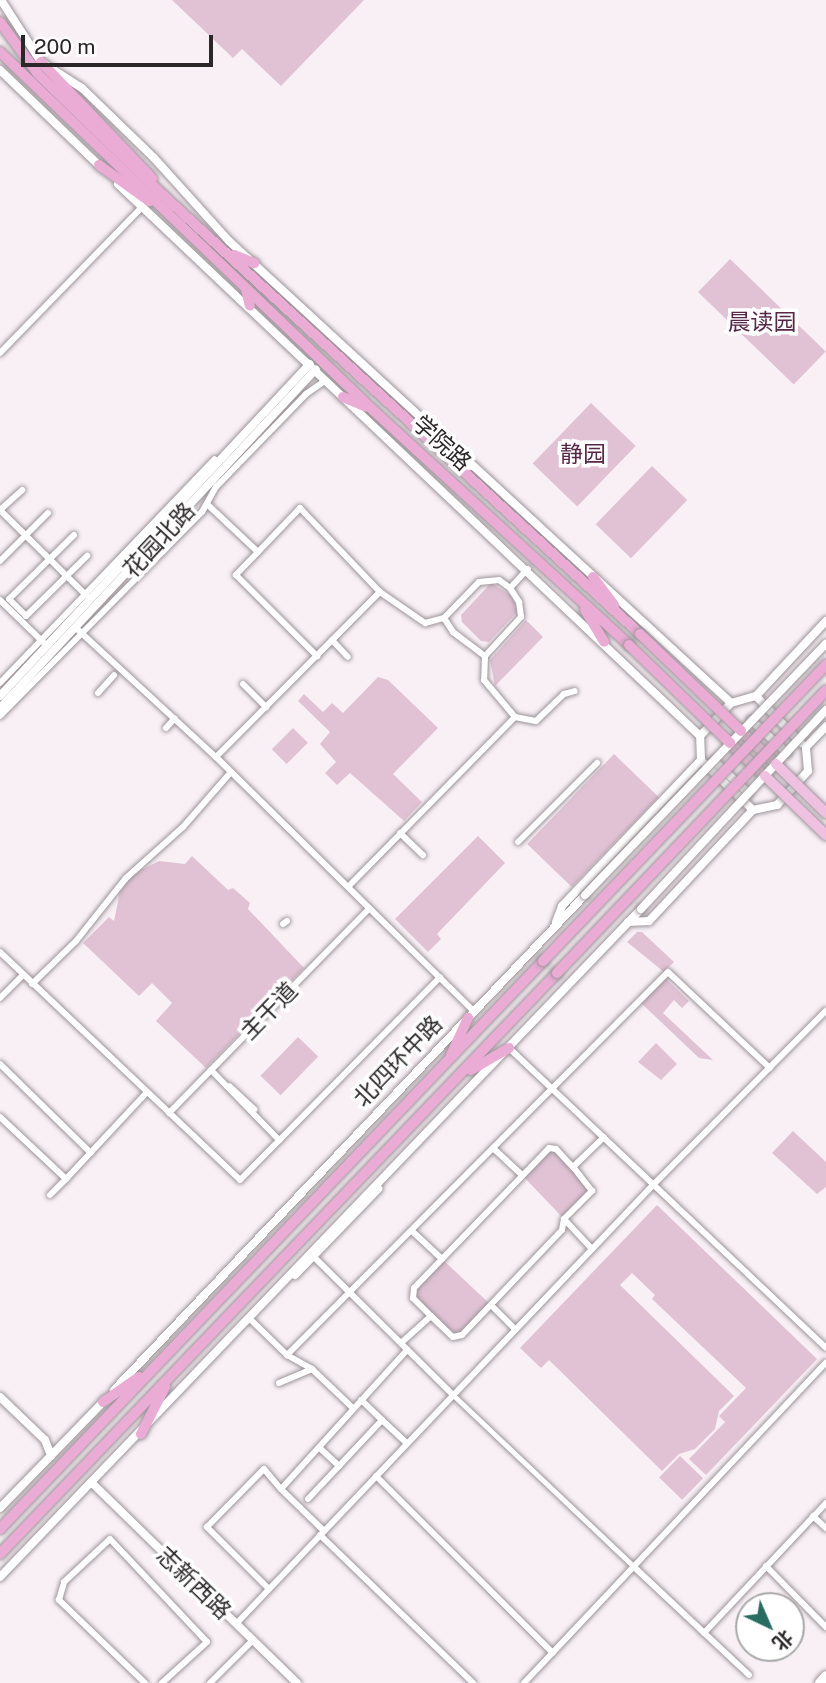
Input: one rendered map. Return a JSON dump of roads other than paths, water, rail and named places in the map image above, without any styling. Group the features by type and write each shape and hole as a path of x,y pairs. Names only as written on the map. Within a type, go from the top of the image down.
{"highway":[{"path":"0,23 36,72"},
{"path":"0,52 36,72"},
{"name":"学院路","path":"36,72 163,195 627,621 741,731"},
{"name":"学院路","path":"36,72 169,214 246,289 374,411 629,645 730,743"},
{"path":"99,165 169,214"},
{"path":"227,252 254,263"},
{"path":"246,289 250,306"},
{"path":"343,397 374,411"},
{"path":"593,577 627,621"},
{"path":"580,601 604,642"},
{"name":"北四环中路","path":"0,1529 826,665"},
{"path":"0,1554 826,691"},
{"path":"447,1064 471,1014"},
{"path":"459,1076 509,1048"},
{"path":"103,1402 158,1364"},
{"path":"141,1434 172,1374"}],"main road":[{"name":"学院路","path":"741,731 826,813"},
{"name":"学院路","path":"730,743 826,835"},
{"path":"820,1683 826,1676"}],"street":[{"name":"学院路","path":"2,5 36,72 82,88 254,263 593,577 619,595 730,703"},
{"name":"学院路","path":"0,70 327,380 354,411 528,569 700,736"},
{"path":"0,353 142,207"},
{"name":"花园北路","path":"0,696 88,597 313,367"},
{"name":"花园北路","path":"0,708 79,631 313,367"},
{"path":"0,716 79,631 207,504 216,487 306,394 327,380"},
{"path":"22,490 0,510 88,597 215,459"},
{"path":"207,504 258,552"},
{"path":"317,656 236,575 300,508 380,592 388,593 420,622 444,618 479,582 499,580 510,588 521,617 485,656 487,689 515,717 536,721 564,694 575,691"},
{"path":"0,561 48,513"},
{"path":"74,535 9,600 26,616 87,556"},
{"path":"510,588 528,569"},
{"path":"216,757 380,592"},
{"path":"0,600 45,643 0,683"},
{"path":"444,618 453,632 485,656"},
{"path":"753,810 701,760 700,736 730,703 756,696 826,621"},
{"path":"79,631 216,757 440,977 471,1014"},
{"path":"332,640 348,657"},
{"name":"北四环中路","path":"0,1508 826,643"},
{"path":"98,693 114,675"},
{"path":"243,684 266,707"},
{"path":"628,922 649,921 753,810 777,805 808,771 806,747 756,696"},
{"path":"0,1577 272,1296 314,1257 826,710"},
{"path":"348,887 515,717"},
{"path":"166,728 175,718"},
{"path":"751,720 787,753"},
{"path":"806,747 826,726"},
{"path":"553,929 562,906 701,760"},
{"path":"713,761 748,793"},
{"path":"518,842 597,763"},
{"path":"32,984 76,941 126,878 183,827 231,772"},
{"path":"400,833 423,855"},
{"name":"主干道","path":"169,1113 369,909"},
{"path":"0,952 240,1180 440,977"},
{"path":"287,1355 668,972 770,1068"},
{"path":"0,998 23,975"},
{"path":"236,1624 654,1184 826,1012"},
{"path":"509,1048 826,1348"},
{"path":"0,1064 91,1153"},
{"path":"211,1070 279,1140"},
{"path":"229,1085 255,1110"},
{"path":"50,1195 148,1092"},
{"path":"0,1117 66,1179"},
{"path":"573,1167 604,1137"},
{"path":"493,1148 522,1175"},
{"path":"549,1148 556,1149 573,1167 592,1191 564,1219 562,1230 491,1305 462,1335 453,1337 413,1298 414,1288 549,1148"},
{"path":"272,1296 315,1244 395,1170"},
{"path":"564,1219 592,1249"},
{"path":"412,1231 442,1259"},
{"path":"314,1257 452,1394 749,1675"},
{"path":"491,1305 515,1329"},
{"path":"401,1343 430,1316"},
{"path":"250,1319 287,1355 312,1369 353,1408"},
{"path":"281,1489 353,1413 353,1408 407,1350"},
{"path":"524,1683 826,1363"},
{"path":"279,1383 312,1369"},
{"path":"0,1397 45,1440 51,1456"},
{"path":"361,1400 407,1443"},
{"path":"308,1499 382,1420"},
{"path":"45,1440 65,1441"},
{"path":"320,1448 339,1466"},
{"path":"269,1589 207,1527 264,1469 322,1533 473,1683"},
{"path":"376,1476 553,1653"},
{"name":"志新西路","path":"91,1482 297,1683"},
{"path":"704,1633 826,1503"},
{"path":"813,1516 826,1528"},
{"path":"145,1683 59,1600 64,1582 110,1539 207,1642 162,1683"},
{"path":"766,1566 826,1627"},
{"path":"210,1683 253,1640"}],"park label":[{"name":"晨读园","path":"762,322"},
{"name":"静园","path":"583,454"}]}
